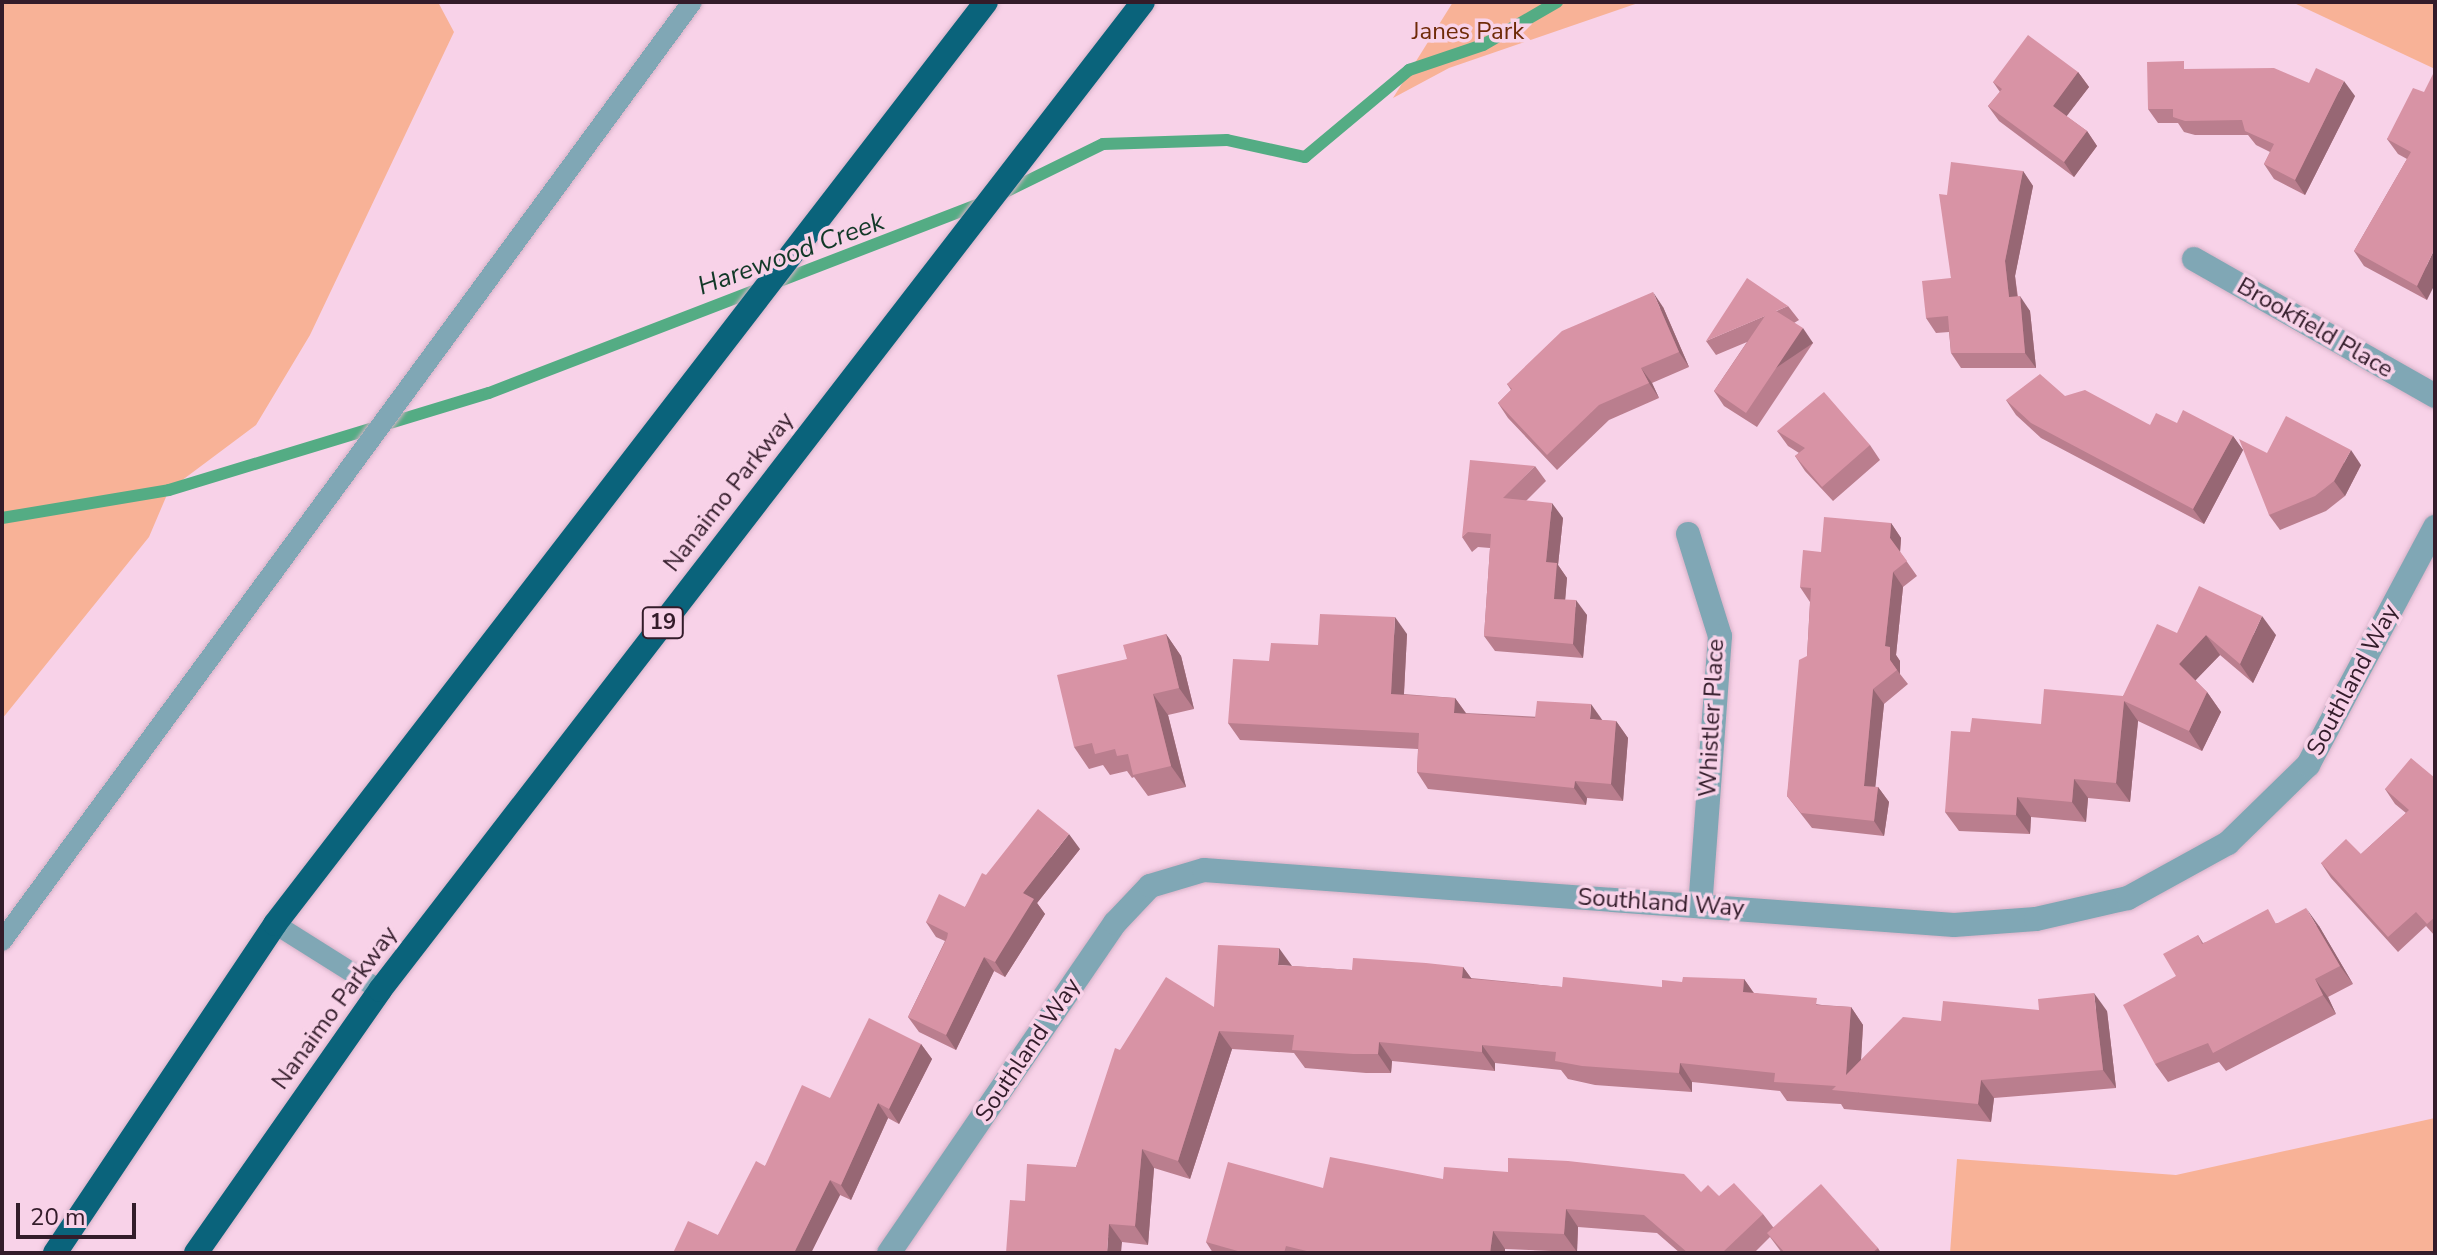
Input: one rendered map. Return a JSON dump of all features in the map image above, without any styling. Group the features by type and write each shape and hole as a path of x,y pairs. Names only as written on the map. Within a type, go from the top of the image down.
{"highway":[{"path":"55,1253 275,924 986,2"},
{"name":"Nanaimo Parkway","path":"196,1253 380,990 1143,2"}],"street":[{"name":"Brookfield Place","path":"2194,259 2435,396"},
{"name":"Southland Way","path":"889,1253 1115,923 1150,886 1204,870 1954,925 2036,919 2128,898 2228,843 2308,765 2435,527"},
{"name":"Whistler Place","path":"1688,534 1720,636 1700,906"}],"lane":[{"path":"2,941 692,2"},
{"path":"275,924 380,990"}],"green space":[{"path":"2,2 438,2 454,32 310,335 256,425 169,490 149,537 2,719"},
{"name":"Janes Park","path":"1453,2 1641,2 1449,68 1393,98"},
{"path":"2292,2 2435,2 2435,69"},
{"path":"2435,1118 2435,1253 1950,1253 1957,1159 2176,1175"}],"building":[{"path":"2028,35 2078,72 2053,106 2087,131 2064,162 1988,106 2002,89 1993,82"},
{"path":"2184,61 2184,69 2274,68 2309,83 2316,68 2344,81 2295,180 2264,164 2274,144 2245,131 2242,120 2185,121 2173,117 2173,109 2148,109 2147,62"},
{"path":"2435,70 2435,248 2417,286 2354,251 2411,152 2387,139 2413,88 2424,92"},
{"path":"1951,162 2023,171 2005,261 2009,297 2020,296 2025,353 1951,353 1948,316 1926,318 1922,281 1951,278 1939,194 1947,195"},
{"path":"1747,278 1788,306 1776,311 1803,328 1746,413 1714,391 1765,316 1706,341"},
{"path":"1653,292 1679,352 1641,368 1649,383 1599,405 1547,455 1498,403 1512,389 1507,384 1562,331"},
{"path":"2040,374 2065,396 2085,390 2150,425 2156,413 2177,423 2183,410 2233,436 2193,509 2031,423 2006,400"},
{"path":"1824,392 1870,445 1822,487 1795,456 1805,448 1777,431"},
{"path":"2286,416 2351,450 2334,481 2315,496 2269,515 2239,439 2267,453"},
{"path":"1470,460 1535,466 1503,498 1552,503 1546,562 1557,563 1554,599 1576,600 1573,644 1484,636 1491,534 1468,532 1462,537"},
{"path":"1824,517 1891,523 1890,538 1907,561 1893,572 1885,646 1890,647 1890,660 1897,670 1873,689 1864,786 1878,787 1874,821 1801,813 1787,796 1799,660 1807,656 1811,588 1800,587 1803,550 1821,552"},
{"path":"2199,586 2262,616 2240,664 2206,635 2179,664 2207,692 2189,731 2124,701 2116,783 2074,779 2072,802 2017,797 2016,815 1945,812 1951,731 1970,732 1972,718 2041,724 2044,689 2123,696 2157,624 2177,633"},
{"path":"1320,614 1395,617 1391,694 1455,698 1454,713 1535,718 1537,701 1591,704 1590,719 1616,721 1611,784 1575,781 1574,788 1417,772 1419,733 1228,723 1233,659 1269,661 1271,643 1318,645"},
{"path":"1166,634 1179,688 1153,694 1171,766 1133,775 1128,754 1117,756 1115,749 1095,754 1092,743 1074,747 1057,675 1127,659 1123,645"},
{"path":"2411,758 2435,778 2435,917 2427,924 2416,912 2388,937 2321,863 2346,839 2361,854 2409,810 2385,789"},
{"path":"1038,809 1069,834 1023,893 1034,899 995,962 984,957 946,1035 908,1017 947,938 948,933 926,922 939,894 965,907 982,873 986,875"},
{"path":"2306,908 2340,966 2315,979 2323,995 2213,1053 2208,1043 2155,1064 2123,1005 2176,976 2163,954 2198,935 2202,944 2268,909 2276,924"},
{"path":"1218,945 1279,948 1278,965 1352,970 1353,958 1426,963 1463,967 1462,978 1562,987 1563,977 1662,987 1662,980 1682,982 1683,977 1744,979 1743,992 1817,998 1816,1005 1851,1007 1846,1075 1903,1017 1941,1021 1943,1001 2039,1010 2038,999 2094,993 2103,1070 1981,1080 1978,1104 1832,1090 1836,1086 1774,1082 1775,1073 1680,1063 1679,1073 1582,1066 1555,1061 1556,1052 1482,1045 1482,1052 1379,1042 1378,1054 1292,1050 1294,1035 1219,1031 1178,1161 1142,1149 1135,1226 1109,1224 1107,1253 1006,1253 1010,1200 1025,1201 1027,1164 1076,1167 1115,1048 1120,1050 1166,977 1214,1007"},
{"path":"869,1018 921,1044 889,1109 878,1103 841,1185 830,1180 794,1253 673,1253 688,1221 718,1235 756,1161 765,1166 802,1085 830,1098"},
{"path":"1330,1157 1443,1179 1444,1167 1508,1172 1508,1158 1568,1161 1684,1174 1701,1192 1708,1185 1719,1196 1734,1183 1763,1214 1722,1253 1688,1253 1644,1215 1566,1209 1564,1234 1493,1231 1490,1253 1315,1253 1286,1246 1284,1253 1245,1253 1206,1242 1228,1162 1323,1188"},
{"path":"1821,1184 1878,1248 1872,1253 1785,1253 1767,1233"}],"waterway":[{"name":"Harewood Creek","path":"999,195 1103,144 1227,140 1305,157 1409,70 1483,45 1557,2"},
{"name":"Harewood Creek","path":"2,518 169,490 489,393 982,203"}]}
